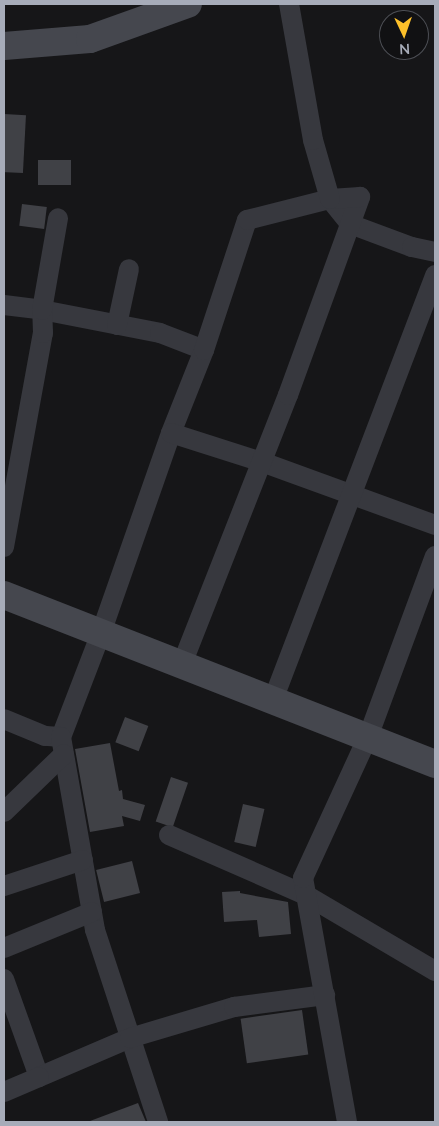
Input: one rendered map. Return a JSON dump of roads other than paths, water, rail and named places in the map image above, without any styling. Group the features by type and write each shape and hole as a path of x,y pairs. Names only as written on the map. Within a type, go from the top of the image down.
{"main road":[{"path":"4,46 90,39 188,4"},
{"path":"4,594 435,764"}],"street":[{"path":"289,4 313,140 330,199"},
{"path":"4,812 63,746 171,433 204,350 247,220 330,199 360,197 262,462 182,664"},
{"path":"4,547 43,333 42,310 58,218"},
{"path":"350,224 435,252"},
{"path":"117,325 129,268"},
{"path":"273,700 435,275"},
{"path":"4,305 42,310 160,333 204,350"},
{"path":"171,433 262,462 435,525"},
{"path":"347,1122 303,878 368,737 435,556"},
{"path":"4,719 46,736 63,746 95,930 158,1122"},
{"path":"169,835 306,895 435,971"},
{"path":"4,886 83,860"},
{"path":"4,948 92,912"},
{"path":"4,979 39,1077"},
{"path":"4,1092 130,1038 234,1007 325,995"}]}
